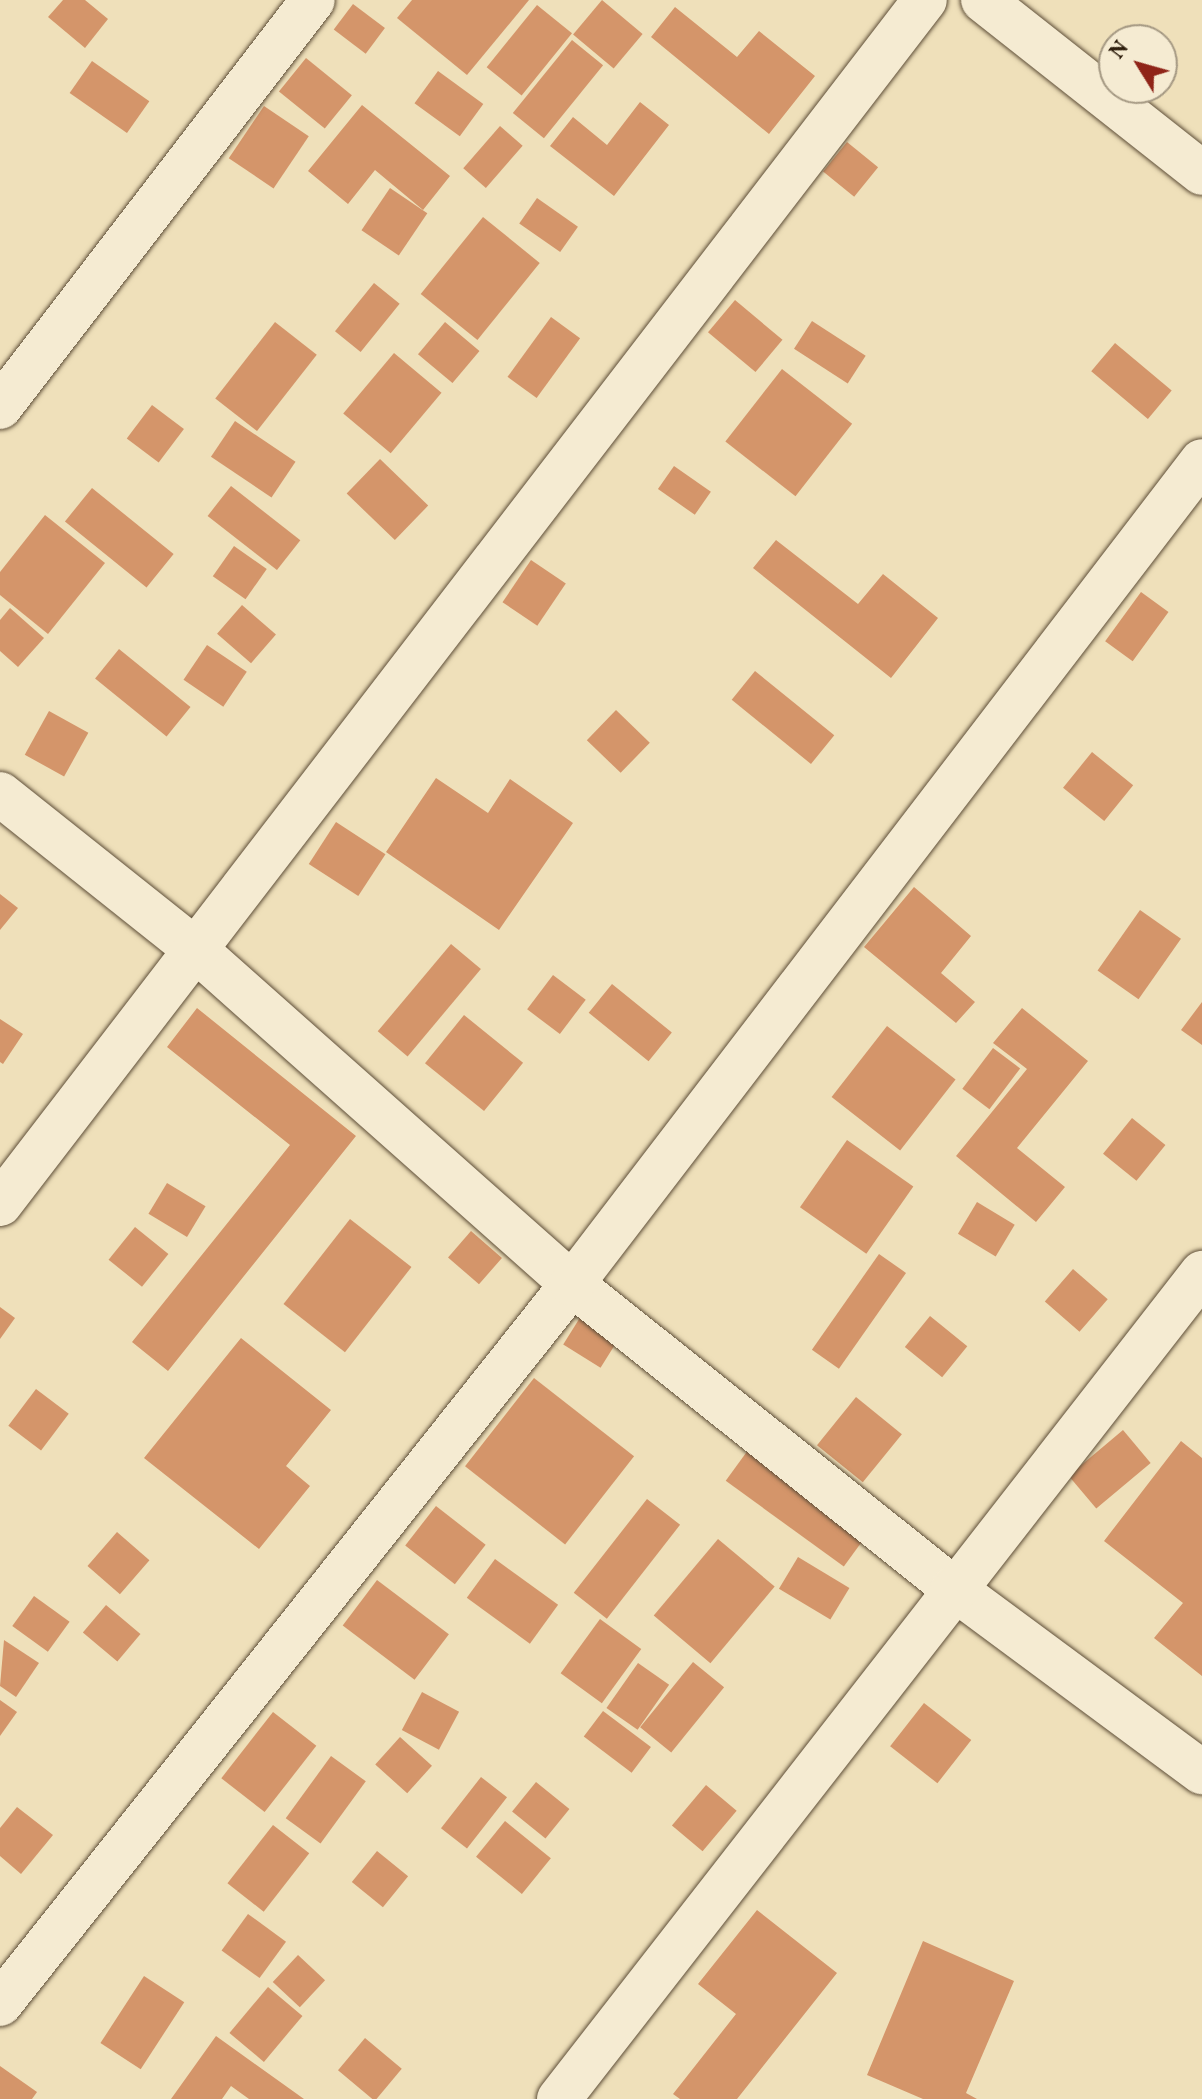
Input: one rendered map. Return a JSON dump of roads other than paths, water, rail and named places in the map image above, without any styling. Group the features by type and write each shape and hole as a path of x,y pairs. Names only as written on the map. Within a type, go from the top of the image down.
{"street":[{"path":"0,407 313,0"},
{"path":"0,1204 925,0"},
{"path":"983,0 1202,173"},
{"path":"0,2004 572,1284 1202,461"},
{"path":"0,794 196,950 572,1284 953,1588 1202,1772"},
{"path":"559,2099 953,1588 1202,1273"}]}
